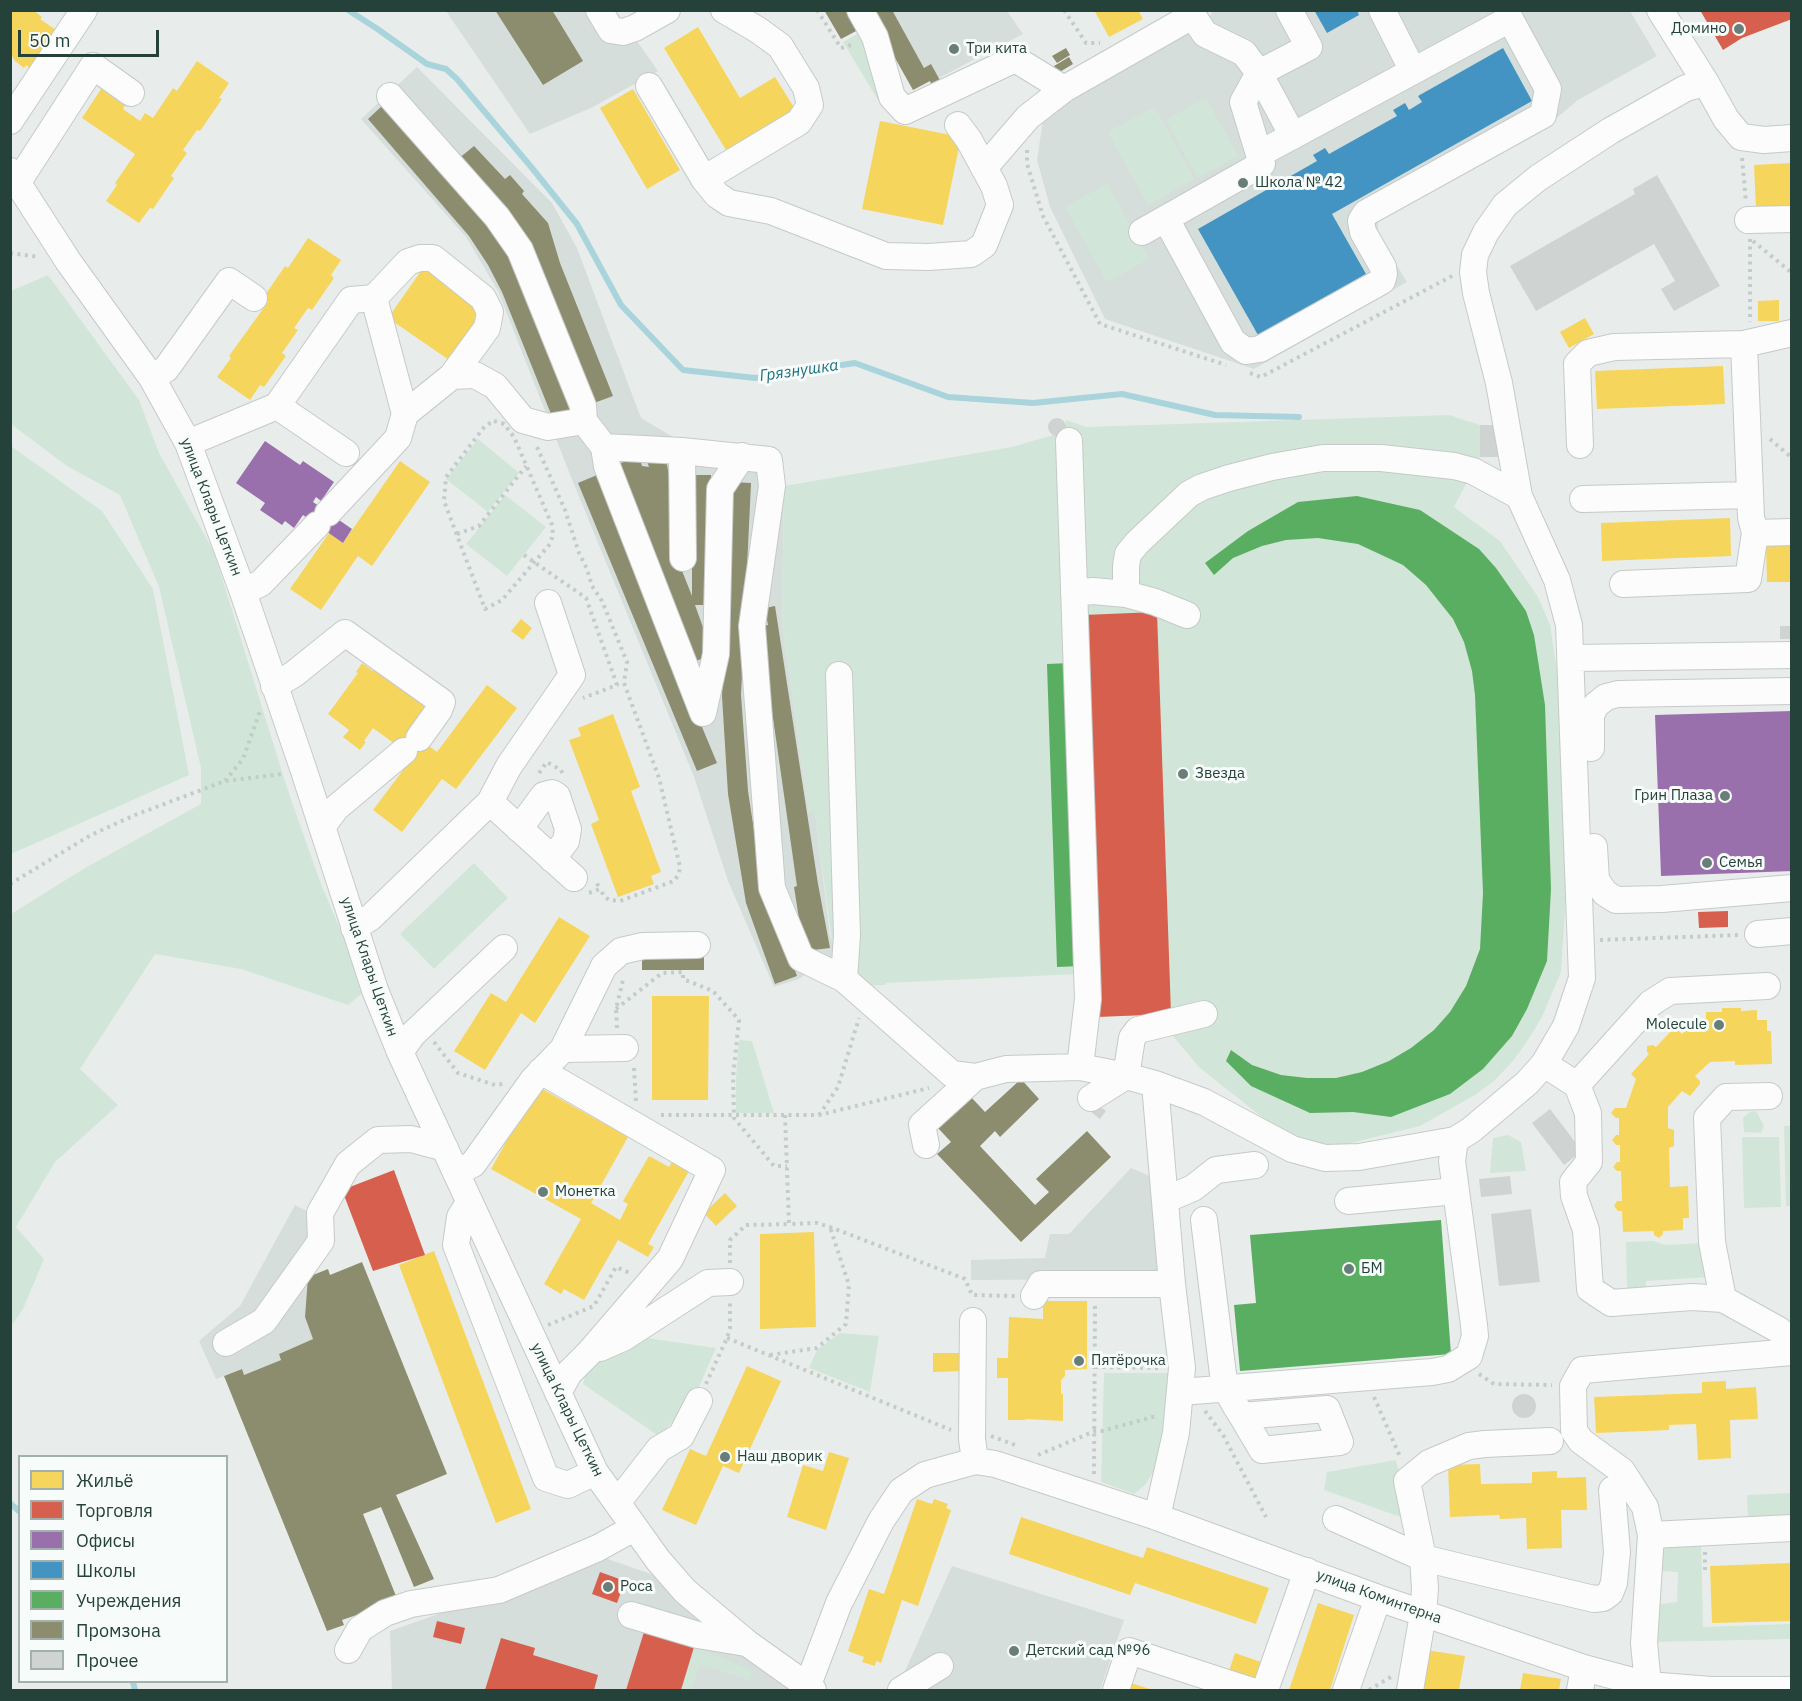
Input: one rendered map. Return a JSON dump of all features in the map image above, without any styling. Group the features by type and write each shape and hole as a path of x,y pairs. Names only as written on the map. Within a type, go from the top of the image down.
{"street":[{"path":"10,121 84,10"},
{"path":"599,10 611,30 623,32 667,10"},
{"path":"704,179 800,122 810,105 806,88 780,46 724,10"},
{"path":"860,10 875,37 892,97 905,111 1015,59 1064,89"},
{"path":"1142,232 1262,164 1243,102 1259,73 1309,47 1289,10"},
{"path":"1382,10 1413,71"},
{"path":"1660,10 1706,83 1725,119 1741,136 1764,140 1791,138"},
{"path":"984,168 1028,117 1064,89 1191,13 1205,34 1244,54 1259,73 1293,136"},
{"path":"1166,219 1233,342 1246,351 1260,349 1382,281 1383,267 1363,232 1361,221 1366,213 1543,115 1548,89 1514,15 1259,154"},
{"path":"14,176 93,66 131,93"},
{"path":"1706,83 1686,88 1610,131 1538,178 1505,205 1486,232 1475,255 1473,272 1476,293 1499,383 1519,496 1557,580 1569,625 1584,801 1596,880 1605,893 1617,900 1662,899 1791,888"},
{"path":"649,86 704,179 717,195 729,203 771,211 886,256 929,257 971,254 984,245 1000,205 994,186 958,124"},
{"path":"390,96 497,217 520,250 583,406 584,421 604,447 607,466 703,712 716,654 720,489 742,456"},
{"name":"улица Клары Цеткин","path":"14,176 68,261 152,378 188,443 243,592 375,990 399,1052 595,1472 658,1560 685,1591 747,1643 809,1689"},
{"path":"1749,229 1791,219"},
{"path":"188,443 277,406 351,300 375,298 408,262 420,258 433,258 483,298 490,312 487,328 452,376 405,414"},
{"path":"152,378 166,369 229,281 254,298"},
{"path":"243,592 261,583 398,438 405,414 375,298"},
{"path":"1580,445 1577,364 1588,352 1614,347 1744,344 1791,333"},
{"path":"1623,584 1748,579 1755,533 1751,517 1744,344"},
{"path":"452,376 475,375 495,386 523,420 548,427 584,421"},
{"path":"277,406 346,453"},
{"path":"1069,441 1089,999 1080,1067"},
{"path":"604,447 682,451 769,460 772,486 752,626 772,888 801,958 844,979 952,1074 975,1077 1006,1069 1080,1067 1126,1076 1204,1102 1292,1149 1325,1158 1359,1157 1455,1140 1471,1130 1527,1083 1544,1064 1566,1026 1582,978 1584,801 1591,715 1596,705 1606,697 1618,694 1791,691"},
{"path":"682,451 683,558"},
{"path":"1126,594 1128,554 1189,494 1229,478 1272,467 1323,458 1381,458 1454,466 1473,471 1519,496"},
{"path":"1583,499 1750,495"},
{"path":"1755,533 1791,532"},
{"path":"1074,593 1094,591 1126,594 1155,602 1187,615"},
{"path":"354,928 371,917 490,802 509,766 572,675 548,603"},
{"path":"274,686 294,674 345,633 442,702 439,710 412,744 336,808 322,827"},
{"path":"1572,658 1791,655"},
{"path":"838,675 847,935 844,979"},
{"path":"519,829 544,795 552,793 557,796 568,829 566,842 552,859"},
{"path":"490,802 573,878"},
{"path":"1752,934 1791,931"},
{"path":"456,1173 473,1164 537,1076 563,1049 604,966 621,951 644,946 697,945"},
{"path":"399,1052 413,1034 504,948"},
{"path":"1577,1084 1651,1003 1670,991 1767,986"},
{"path":"1091,1098 1126,1076 1132,1038 1138,1030 1204,1014"},
{"path":"563,1049 626,1048"},
{"path":"1544,1064 1577,1084 1588,1113 1589,1162 1573,1182 1574,1196 1586,1230 1590,1289 1611,1303 1692,1297 1723,1299 1779,1330 1791,1342"},
{"path":"537,1076 649,1134 712,1170 670,1259 589,1353 569,1372 558,1393"},
{"path":"926,1145 922,1125 975,1077"},
{"path":"1155,1084 1172,1284 1185,1384 1157,1516"},
{"path":"1723,1299 1712,1242 1707,1118 1726,1097 1769,1096"},
{"path":"226,1343 264,1321 321,1241 320,1213 348,1164 378,1140 411,1139 445,1148"},
{"path":"1185,1384 1226,1389 1440,1371 1448,1369 1468,1356 1475,1336 1452,1161 1455,1140"},
{"path":"1165,1200 1192,1188 1216,1170 1256,1165"},
{"path":"1348,1202 1456,1191"},
{"path":"469,1203 460,1217 456,1245 546,1479 568,1485 595,1472"},
{"path":"1204,1220 1226,1389 1242,1416"},
{"path":"589,1353 623,1338 708,1283 730,1282"},
{"path":"1034,1296 1041,1284 1172,1284"},
{"path":"809,1689 839,1603 881,1521 901,1491 925,1475 973,1450 973,1321"},
{"path":"1648,1685 1644,1643 1651,1535 1645,1507 1622,1471 1581,1441 1574,1431 1573,1386 1582,1370 1791,1352"},
{"path":"617,1503 659,1449 681,1436 699,1401"},
{"path":"1410,1690 1424,1614 1425,1589 1423,1558 1407,1481 1429,1463 1469,1446 1550,1441"},
{"name":"улица Коминтерна","path":"973,1450 995,1464 1157,1516 1424,1614 1582,1679 1615,1684 1711,1690 1791,1690"},
{"path":"1336,1519 1423,1558 1594,1599 1603,1598 1610,1593 1616,1571 1617,1552 1612,1490"},
{"path":"348,1650 360,1629 385,1613 411,1604 499,1590 598,1548 634,1528"},
{"path":"1651,1535 1791,1528"},
{"path":"1265,1690 1307,1571"},
{"path":"1346,1690 1378,1598"},
{"path":"631,1615 698,1635 747,1643"},
{"path":"1116,1690 1129,1651 1249,1690"},
{"path":"901,1690 940,1666"}],"path":[{"path":"817,10 841,48 875,37"},
{"path":"1064,10 1086,44 1106,42"},
{"path":"1744,344 1750,327 1749,229"},
{"path":"494,421 504,424 514,437 552,525 553,535 550,544 502,600 485,609 457,534 444,501 446,477 485,426 494,421"},
{"path":"535,423 533,437 565,510 592,586 602,601 627,662 624,683 658,778 680,867 674,881 620,901 609,900 600,889"},
{"path":"457,534 479,526 526,466"},
{"path":"225,781 243,759 256,719 274,686"},
{"path":"538,775 546,764"},
{"path":"10,885 92,836 135,815 225,781 304,771"},
{"path":"1623,940 1752,934"},
{"path":"616,1009 662,973 683,972 683,980 713,992 739,1020 734,1077 735,1118 774,1166 787,1166"},
{"path":"819,1115 838,1087 865,997"},
{"path":"428,1035 458,1072 495,1085 537,1076"},
{"path":"649,1134 656,1115 819,1115 931,1088"},
{"path":"785,1115 789,1224"},
{"path":"699,1401 730,1328 730,1240 746,1225 817,1224 830,1227 965,1279 972,1295 1034,1296"},
{"path":"770,1355 817,1348 846,1324 849,1285 830,1227"},
{"path":"1094,1496 1095,1300"},
{"path":"543,1315 553,1335"},
{"path":"727,1338 770,1355 973,1450 980,1440 990,1435 1019,1447"},
{"path":"1461,1362 1494,1384 1573,1386"},
{"path":"1095,1367 1185,1384 1222,1435 1266,1517"},
{"path":"1365,1378 1400,1458 1407,1481"},
{"path":"1029,1451 1039,1455 1095,1431 1166,1413"}],"shaded area":[{"path":"446,11 616,11 658,71 591,108 530,134"},
{"name":"Три кита","path":"892,11 1007,11 1023,34 939,78 931,65 924,68"},
{"name":"Школа № 42","path":"1211,11 1630,11 1657,56 1578,100 1553,121 1378,221 1378,234 1407,282 1254,369 1105,319 1050,207 1037,160 1045,107 1212,14"},
{"path":"417,67 552,203 577,248 641,418 673,437 781,456 784,486 782,623 809,812 815,812 830,935 837,952 799,979 774,987 728,881 694,777 571,477 498,291 466,237 361,119"},
{"path":"1131,1168 1150,1176 1158,1279 971,1280 971,1260 1045,1258 1050,1234 1069,1234"},
{"path":"295,1205 315,1215 305,1317 313,1339 279,1354 281,1360 244,1375 241,1369 216,1379 199,1341 240,1306"},
{"path":"602,1557 651,1574 713,1627 800,1690 392,1690 390,1631"},
{"name":"Детский сад №96","path":"952,1566 1124,1620 1100,1690 907,1690 900,1682"}],"green space":[{"path":"864,30 898,88 878,100 843,42"},
{"path":"1206,98 1238,156 1198,178 1166,120"},
{"path":"1155,107 1194,179 1148,205 1108,132"},
{"path":"1107,184 1149,259 1107,282 1065,207"},
{"path":"48,275 139,400 159,453 214,552 287,788 321,884 366,990 348,1005 241,969 155,954 80,1069 118,1105 55,1162 16,1227 44,1259 23,1309 11,1326 11,914 85,868 201,804 201,768 159,587 120,495 67,466 11,424 11,291"},
{"name":"Звезда","path":"1449,415 1480,425 1480,457 1454,507 1500,541 1538,597 1550,625 1560,690 1567,882 1561,972 1542,1017 1512,1062 1495,1080 1475,1095 1420,1126 1343,1145 1319,1146 1295,1138 1262,1117 1200,1068 1172,1035 1171,1014 1097,1017 1078,974 858,986 837,952 831,935 815,813 809,813 782,623 784,486 1012,447 1053,435 1062,435 1065,431 1066,420 1086,427"},
{"path":"478,439 519,473 488,512 446,479"},
{"path":"11,446 102,511 153,589 189,775 11,854"},
{"path":"505,495 546,527 507,576 466,544"},
{"path":"474,863 508,898 434,969 400,934"},
{"path":"739,1040 752,1041 774,1113 736,1113"},
{"path":"1756,1111 1764,1126 1761,1133 1744,1132 1743,1118 1750,1112"},
{"path":"1784,1126 1791,1126 1791,1206 1786,1206"},
{"path":"1508,1135 1521,1142 1526,1171 1490,1173 1493,1138"},
{"path":"1742,1137 1779,1137 1781,1207 1744,1208"},
{"path":"1653,1241 1665,1245 1702,1243 1727,1276 1646,1281 1646,1288 1627,1288 1626,1242"},
{"path":"840,1333 879,1336 870,1392 809,1368 817,1350"},
{"path":"640,1337 716,1348 697,1391 660,1437 583,1384 586,1373 593,1365"},
{"path":"1104,1373 1170,1373 1161,1448 1153,1472 1146,1484 1134,1494 1101,1482"},
{"path":"1396,1460 1409,1520 1324,1490 1327,1472"},
{"path":"1791,1493 1791,1517 1748,1518 1747,1495"},
{"path":"1701,1537 1703,1627 1791,1624 1791,1639 1653,1642 1655,1605 1677,1602 1678,1572 1663,1571 1657,1563 1658,1556 1667,1546"},
{"path":"694,1647 752,1670 750,1680 700,1665 691,1690 681,1690"}],"building: Жильё":[{"path":"10,10 33,10 42,17 40,19 56,30 51,37 60,43 36,73 26,65 24,68 15,61 10,52"},
{"path":"1094,10 1138,10 1143,19 1109,37"},
{"path":"698,27 740,98 775,77 795,109 726,150 664,48"},
{"path":"197,61 229,83 219,98 222,99 200,131 197,130 183,150 187,153 171,176 174,178 153,209 150,208 139,223 106,201 135,154 82,118 101,89 125,105 123,109 140,121 145,113 153,118 173,88 177,91"},
{"path":"633,89 680,170 647,189 600,108"},
{"path":"880,121 961,137 943,225 862,209"},
{"path":"1792,163 1792,208 1756,209 1754,165"},
{"path":"308,238 341,260 331,275 334,278 312,310 308,308 294,328 298,330 282,353 286,356 264,387 260,385 250,400 217,377 231,358 229,356 268,302 263,298 285,266 288,268"},
{"path":"423,268 487,311 452,362 388,318"},
{"path":"1779,300 1779,321 1758,321 1758,301"},
{"path":"1585,318 1594,334 1569,348 1560,332"},
{"path":"1723,366 1725,404 1597,409 1595,371"},
{"path":"400,461 430,482 372,566 358,556 321,610 290,589 329,533 343,543"},
{"path":"1730,518 1731,556 1602,561 1601,523"},
{"path":"1792,542 1792,582 1767,582 1766,543"},
{"path":"521,619 532,628 523,640 511,631"},
{"path":"362,663 373,671 377,664 434,706 413,734 437,752 487,685 517,708 456,789 442,779 402,832 373,810 413,757 373,728 360,750 343,737 349,730 328,714 358,673 356,672"},
{"path":"613,714 640,787 631,791 661,872 651,876 654,884 618,897 591,824 599,820 569,740 581,736 578,728"},
{"path":"559,917 590,936 535,1023 521,1013 485,1070 454,1051 491,993 506,1002"},
{"path":"652,996 709,996 708,1100 652,1100"},
{"path":"1722,1008 1741,1008 1741,1011 1757,1010 1757,1020 1767,1020 1767,1031 1771,1031 1772,1064 1735,1065 1735,1061 1710,1062 1695,1076 1700,1084 1690,1096 1682,1091 1668,1107 1668,1128 1674,1130 1674,1146 1669,1148 1670,1187 1688,1186 1689,1218 1683,1218 1683,1230 1663,1231 1659,1238 1654,1235 1654,1231 1623,1232 1622,1211 1618,1211 1614,1206 1617,1201 1622,1201 1621,1171 1613,1167 1620,1162 1620,1145 1616,1145 1612,1140 1619,1135 1619,1118 1611,1113 1615,1108 1626,1108 1636,1079 1631,1074 1649,1054 1647,1046 1656,1047 1675,1027 1682,1034 1694,1023 1703,1022 1706,1012 1722,1012"},
{"path":"537,1086 628,1137 591,1203 620,1220 628,1204 623,1201 649,1156 669,1167 672,1162 689,1171 648,1244 654,1247 648,1257 618,1240 584,1300 564,1289 561,1294 544,1284 581,1219 491,1169"},
{"path":"725,1193 737,1206 716,1226 704,1213"},
{"path":"814,1232 816,1327 760,1329 760,1234"},
{"path":"434,1251 531,1509 496,1523 399,1265"},
{"path":"1043,1301 1087,1301 1087,1369 1065,1370 1065,1376 1061,1380 1063,1421 1008,1420 1008,1378 997,1378 997,1358 1008,1358 1009,1317 1043,1319"},
{"path":"933,1353 962,1353 962,1371 933,1372"},
{"path":"747,1366 781,1381 739,1473 723,1466 696,1525 662,1510 690,1449 706,1456"},
{"path":"1726,1381 1726,1389 1756,1387 1758,1419 1730,1420 1731,1458 1698,1460 1696,1424 1669,1425 1669,1430 1596,1433 1594,1397 1702,1393 1702,1382"},
{"path":"829,1452 849,1458 826,1530 787,1517 803,1465 823,1471"},
{"path":"1480,1464 1481,1484 1532,1483 1532,1472 1557,1471 1557,1478 1586,1477 1587,1510 1561,1510 1562,1548 1527,1549 1526,1518 1500,1519 1499,1515 1450,1517 1448,1465"},
{"path":"917,1499 932,1504 934,1499 948,1504 946,1508 951,1510 918,1606 902,1600 881,1663 876,1661 875,1666 862,1662 864,1657 848,1651 869,1589 884,1594"},
{"path":"1021,1517 1143,1558 1147,1547 1269,1588 1256,1624 1135,1583 1130,1595 1009,1554"},
{"path":"1792,1563 1792,1621 1712,1623 1710,1566"},
{"path":"1318,1603 1354,1615 1330,1690 1289,1690"},
{"path":"1426,1650 1465,1656 1459,1690 1420,1690"},
{"path":"1235,1653 1264,1663 1258,1681 1229,1671"},
{"path":"1523,1673 1561,1679 1559,1690 1520,1690"},
{"path":"1131,1683 1153,1690 1129,1690"}],"building: Торговля":[{"name":"Домино","path":"1700,10 1792,10 1792,19 1742,38 1723,50"},
{"path":"1157,612 1171,1014 1097,1017 1083,615"},
{"path":"1728,911 1728,927 1699,928 1698,912"},
{"path":"394,1170 425,1255 373,1271 342,1190"},
{"name":"Роса","path":"600,1572 625,1581 617,1603 592,1594"},
{"path":"437,1621 465,1628 461,1644 433,1637"},
{"path":"644,1632 694,1647 681,1690 626,1690"},
{"path":"501,1638 535,1648 533,1655 598,1675 594,1690 485,1690"}],"building: Офисы":[{"path":"265,441 300,465 303,461 334,482 321,501 316,497 313,502 352,529 343,543 303,515 294,528 285,521 282,525 260,510 265,503 236,483"},
{"name":"Грин Плаза","path":"1792,711 1792,871 1661,876 1655,715"}],"building: Школы":[{"path":"1314,10 1357,10 1359,15 1327,33"},
{"path":"1503,48 1532,101 1332,214 1366,274 1258,335 1198,229 1317,161 1313,155 1325,148 1329,154 1397,116 1393,110 1405,103 1409,110 1422,102 1418,96"}],"building: Учреждения":[{"path":"1357,496 1420,510 1479,549 1496,568 1526,611 1534,635 1545,705 1551,889 1547,961 1527,1009 1512,1036 1483,1069 1450,1094 1391,1117 1353,1112 1310,1113 1251,1086 1226,1061 1231,1050 1252,1065 1281,1075 1336,1078 1362,1072 1389,1061 1434,1030 1450,1012 1466,986 1480,949 1483,893 1475,695 1472,671 1464,642 1453,619 1426,585 1403,565 1358,544 1318,538 1286,540 1262,546 1233,558 1214,575 1205,563 1248,531 1298,502"},
{"path":"1070,663 1081,966 1057,967 1047,664"},
{"name":"БМ","path":"1441,1220 1451,1354 1240,1371 1234,1305 1256,1303 1250,1235"}],"building: Промзона":[{"path":"495,10 552,10 583,61 543,85"},
{"path":"824,10 847,10 858,30 841,39"},
{"path":"868,10 892,10 924,68 931,64 941,82 932,87 930,81 913,90"},
{"path":"1066,48 1070,55 1057,63 1052,56"},
{"path":"1069,57 1073,64 1058,73 1054,66"},
{"path":"383,105 512,255 573,411 553,419 502,292 488,265 469,236 368,119"},
{"path":"474,146 505,179 510,175 524,191 522,194 548,223 560,263 613,396 594,403 458,159"},
{"path":"639,457 642,466 649,467 647,461 666,458 678,534 669,538 692,596 692,475 711,475 711,605 695,605 713,655 693,662 618,464"},
{"path":"597,475 717,763 697,771 578,483"},
{"path":"731,482 751,483 741,695 748,791 764,896 768,896 797,976 775,984 746,903 728,794 722,696"},
{"path":"775,606 830,948 813,950 802,938 794,887 797,886 760,627 768,625 765,608"},
{"path":"642,954 704,954 704,970 642,970"},
{"path":"1021,1079 1039,1099 1000,1137 995,1131 980,1146 1035,1205 1049,1192 1036,1179 1087,1131 1111,1157 1021,1242 937,1154 951,1142 938,1128 971,1097 985,1112"},
{"path":"362,1262 447,1474 396,1495 434,1579 414,1587 381,1507 363,1514 396,1596 380,1607 342,1620 344,1625 327,1631 224,1376 242,1369 244,1375 281,1360 279,1354 313,1339 305,1317 308,1277 328,1269 330,1275"}],"building: Прочее":[{"path":"1657,175 1720,286 1674,311 1661,289 1675,281 1654,244 1536,311 1510,266 1635,194 1633,189"},
{"path":"1057,418 1063,421 1066,427 1063,433 1057,436 1051,433 1048,427 1051,421"},
{"path":"1480,425 1500,425 1501,457 1480,457"},
{"path":"1780,626 1792,626 1792,639 1780,639"},
{"path":"1096,1103 1106,1111 1100,1119 1090,1111"},
{"path":"1550,1109 1582,1151 1564,1165 1532,1123"},
{"path":"1510,1176 1512,1194 1481,1197 1479,1179"},
{"path":"1531,1209 1540,1282 1499,1286 1491,1214"},
{"path":"1524,1394 1533,1397 1536,1406 1533,1415 1524,1418 1515,1415 1512,1406 1515,1397"}],"waterway":[{"name":"Грязнушка","path":"348,10 427,64 446,69 457,79 577,224 621,305 683,370 755,378 855,363 948,397 1033,403 1122,394 1215,415 1299,417"},
{"path":"10,1503 18,1510"},
{"path":"133,1683 135,1690"}],"place":[{"name":"Домино","path":"1739,29"},
{"name":"Три кита","path":"954,49"},
{"name":"Школа № 42","path":"1243,183"},
{"name":"Звезда","path":"1183,774"},
{"name":"Грин Плаза","path":"1725,796"},
{"name":"Семья","path":"1707,863"},
{"name":"Molecule","path":"1719,1025"},
{"name":"Монетка","path":"543,1192"},
{"name":"БМ","path":"1349,1269"},
{"name":"Пятёрочка","path":"1079,1361"},
{"name":"Наш дворик","path":"725,1457"},
{"name":"Роса","path":"608,1587"},
{"name":"Детский сад №96","path":"1014,1651"}]}
